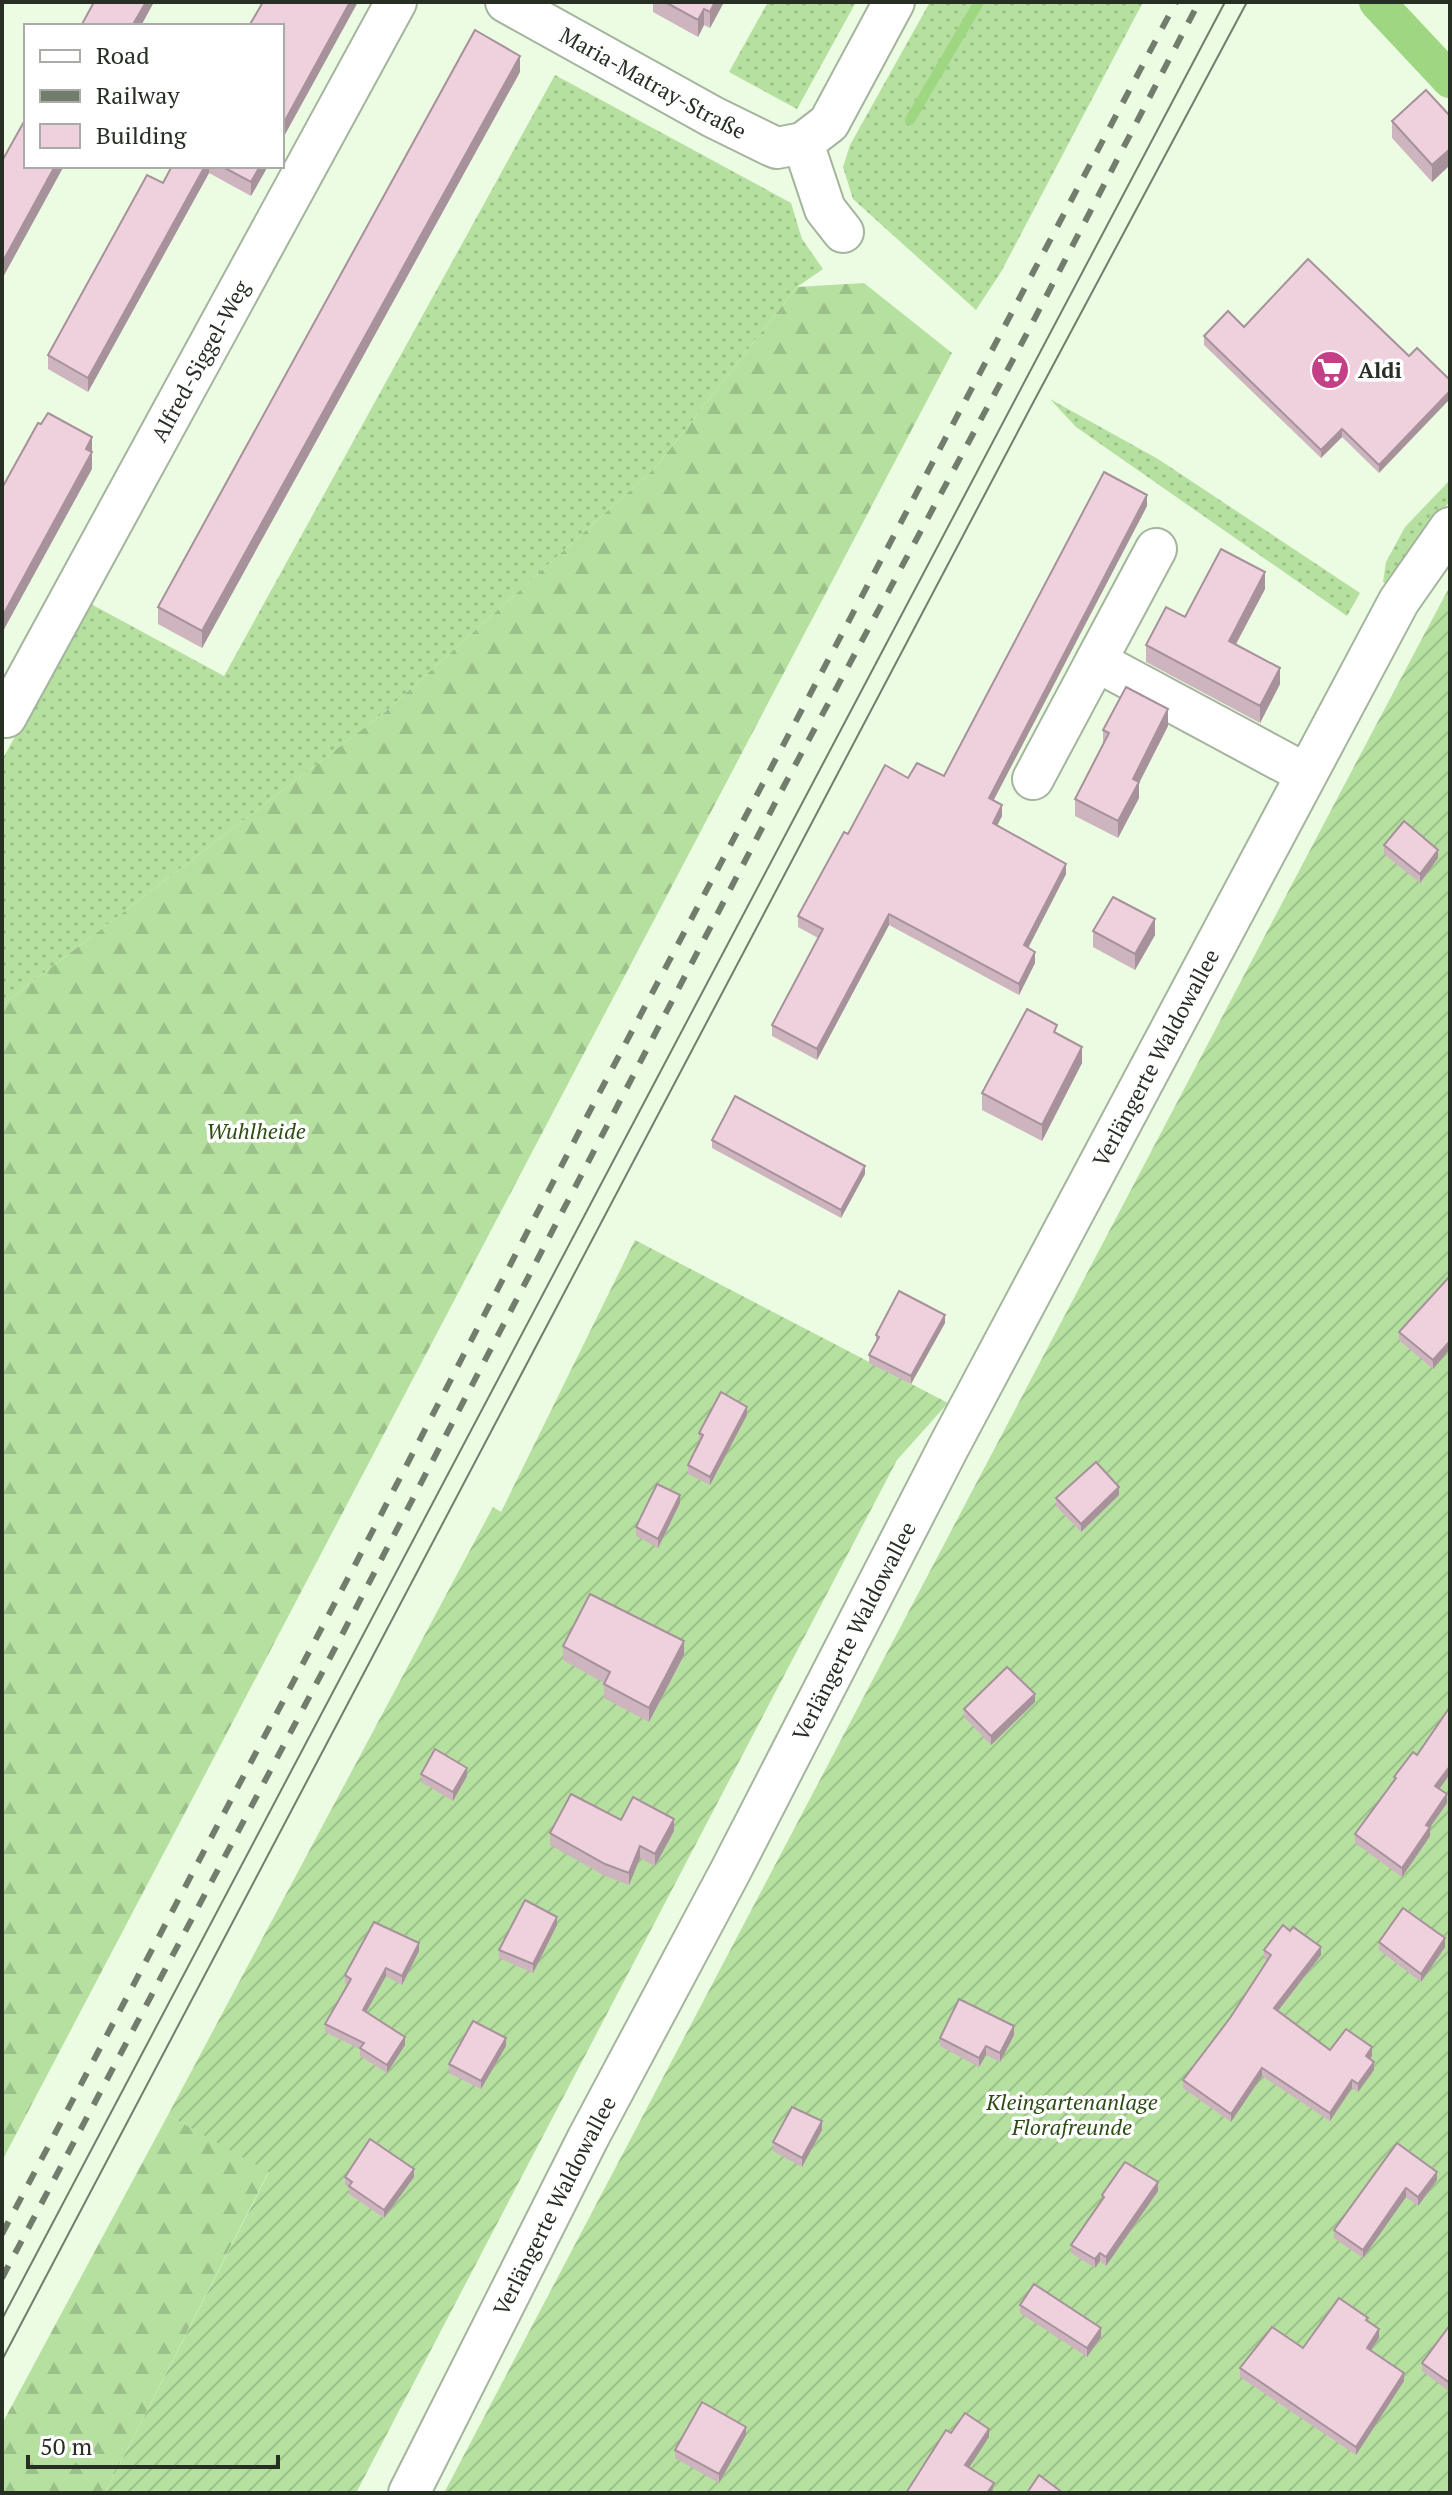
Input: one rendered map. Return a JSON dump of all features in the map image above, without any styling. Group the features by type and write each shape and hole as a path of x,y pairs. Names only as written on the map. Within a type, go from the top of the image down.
{"street":[{"name":"Alfred-Siggel-Weg","path":"2,715 6,717 396,2"},
{"name":"Maria-Matray-Straße","path":"506,2 713,117 772,146 777,148 803,143"},
{"path":"843,232 825,209 803,143 829,123 894,2"},
{"name":"Verlängerte Waldowallee","path":"409,2493 588,2138 731,1870 947,1450 1399,601 1450,528"},
{"path":"1033,779 1156,549"},
{"path":"1096,661 1306,774"}],"green space":[{"path":"768,2 856,2 797,109 729,72"},
{"path":"930,2 1143,2 1001,272 976,310 853,199 843,167 850,145"},
{"path":"1365,2 1391,2 1450,67 1450,96"},
{"path":"555,75 791,203 802,239 823,269 797,287 655,468 385,712 2,1005 2,760 89,603 224,676"},
{"name":"Wuhlheide","path":"864,283 952,353 2,2161 2,1005 385,712 655,468 797,287"},
{"path":"1050,399 1158,459 1360,593 1347,616 1076,427"},
{"path":"1450,480 1450,501 1426,532 1392,587 1383,582 1386,562 1405,527"},
{"name":"Kleingartenanlage Florafreunde","path":"1450,586 1450,2493 444,2493 1367,742"},
{"path":"635,1240 948,1403 897,1460 356,2493 105,2493 269,2172 168,2115 493,1507 501,1512"},
{"path":"168,2115 269,2171 105,2493 2,2493 2,2424"}],"building":[{"path":"94,2 146,2 133,24 82,24"},
{"path":"263,2 350,2 284,122 284,24 250,24"},
{"path":"665,2 715,2 710,12 704,9 698,20"},
{"path":"475,30 520,56 202,631 158,607"},
{"path":"1426,90 1450,116 1450,149 1432,165 1392,121"},
{"path":"24,122 24,168 54,168 2,263 2,161"},
{"path":"171,168 204,168 88,378 48,355 147,175 163,183"},
{"path":"225,168 259,168 251,182"},
{"name":"Aldi","path":"1308,259 1409,356 1417,348 1450,380 1450,391 1379,465 1342,429 1321,450 1204,336 1228,311 1244,327"},
{"path":"48,413 92,437 86,449 92,452 2,617 2,488 38,423 41,424"},
{"path":"1104,472 1147,495 989,798 1002,805 993,823 1066,864 1024,945 1035,952 1019,984 889,914 817,1049 772,1025 823,929 798,916 844,832 848,834 885,765 908,778 917,763 944,776"},
{"path":"1221,549 1265,572 1229,641 1280,668 1260,706 1146,645 1166,607 1185,617"},
{"path":"1126,687 1168,709 1133,779 1139,782 1118,821 1075,799 1109,733 1103,730"},
{"path":"1404,821 1438,850 1420,874 1384,845"},
{"path":"1113,897 1155,919 1135,954 1093,931"},
{"path":"1027,1009 1057,1025 1054,1032 1082,1047 1042,1125 982,1093"},
{"path":"735,1096 865,1166 841,1210 712,1140"},
{"path":"1450,1276 1450,1341 1433,1360 1399,1332"},
{"path":"899,1291 945,1315 911,1376 869,1355"},
{"path":"721,1392 747,1407 710,1477 688,1465 703,1435 699,1433"},
{"path":"1096,1462 1119,1487 1081,1524 1056,1498"},
{"path":"657,1484 680,1495 658,1539 636,1527"},
{"path":"590,1594 684,1641 649,1708 604,1684 610,1672 563,1646"},
{"path":"1007,1667 1035,1694 991,1736 964,1709"},
{"path":"1450,1707 1450,1766 1435,1786 1447,1794 1426,1825 1430,1827 1402,1868 1355,1834 1394,1777 1413,1752 1417,1755"},
{"path":"435,1749 467,1768 453,1792 421,1774"},
{"path":"571,1794 621,1820 633,1797 674,1819 655,1854 640,1846 629,1873 605,1864 550,1833"},
{"path":"525,1900 557,1917 533,1964 499,1950"},
{"path":"1403,1908 1445,1938 1421,1974 1379,1942"},
{"path":"374,1922 419,1943 402,1976 386,1968 363,2010 405,2037 387,2065 360,2048 364,2043 325,2024 351,1979 345,1975"},
{"path":"1283,1925 1290,1931 1293,1927 1321,1947 1274,2008 1330,2050 1346,2029 1372,2047 1366,2056 1374,2062 1358,2084 1352,2080 1330,2113 1262,2068 1231,2114 1183,2080 1230,2018 1271,1955 1264,1950"},
{"path":"959,1999 1014,2026 1000,2053 986,2046 979,2058 940,2038"},
{"path":"473,2021 506,2038 481,2081 449,2064"},
{"path":"792,2107 822,2121 802,2158 773,2142"},
{"path":"370,2139 414,2169 384,2210 349,2186 352,2182 345,2177"},
{"path":"1397,2143 1437,2172 1418,2197 1406,2188 1363,2250 1334,2230"},
{"path":"1125,2162 1158,2182 1106,2257 1100,2253 1095,2259 1071,2245"},
{"path":"1034,2284 1101,2328 1087,2348 1020,2305"},
{"path":"1339,2298 1379,2329 1367,2348 1404,2373 1356,2447 1240,2368 1272,2327 1303,2348"},
{"path":"1450,2325 1450,2383 1422,2363"},
{"path":"702,2402 746,2427 719,2474 675,2450"},
{"path":"965,2413 989,2429 965,2465 994,2483 987,2493 906,2493 946,2430 951,2433"},
{"path":"1039,2475 1063,2493 1027,2493"}],"waterway":[{"path":"910,120 979,2"},
{"path":"1377,2 1450,80"}],"tram line":[{"path":"2,2319 1225,2"},
{"path":"2,2360 1247,2"}],"railway":[{"path":"2,2234 357,1561 594,1103 1176,2"},
{"path":"2,2278 333,1652 785,784 1024,339 1199,2"}],"place":[{"name":"Aldi","path":"1330,370"}]}
